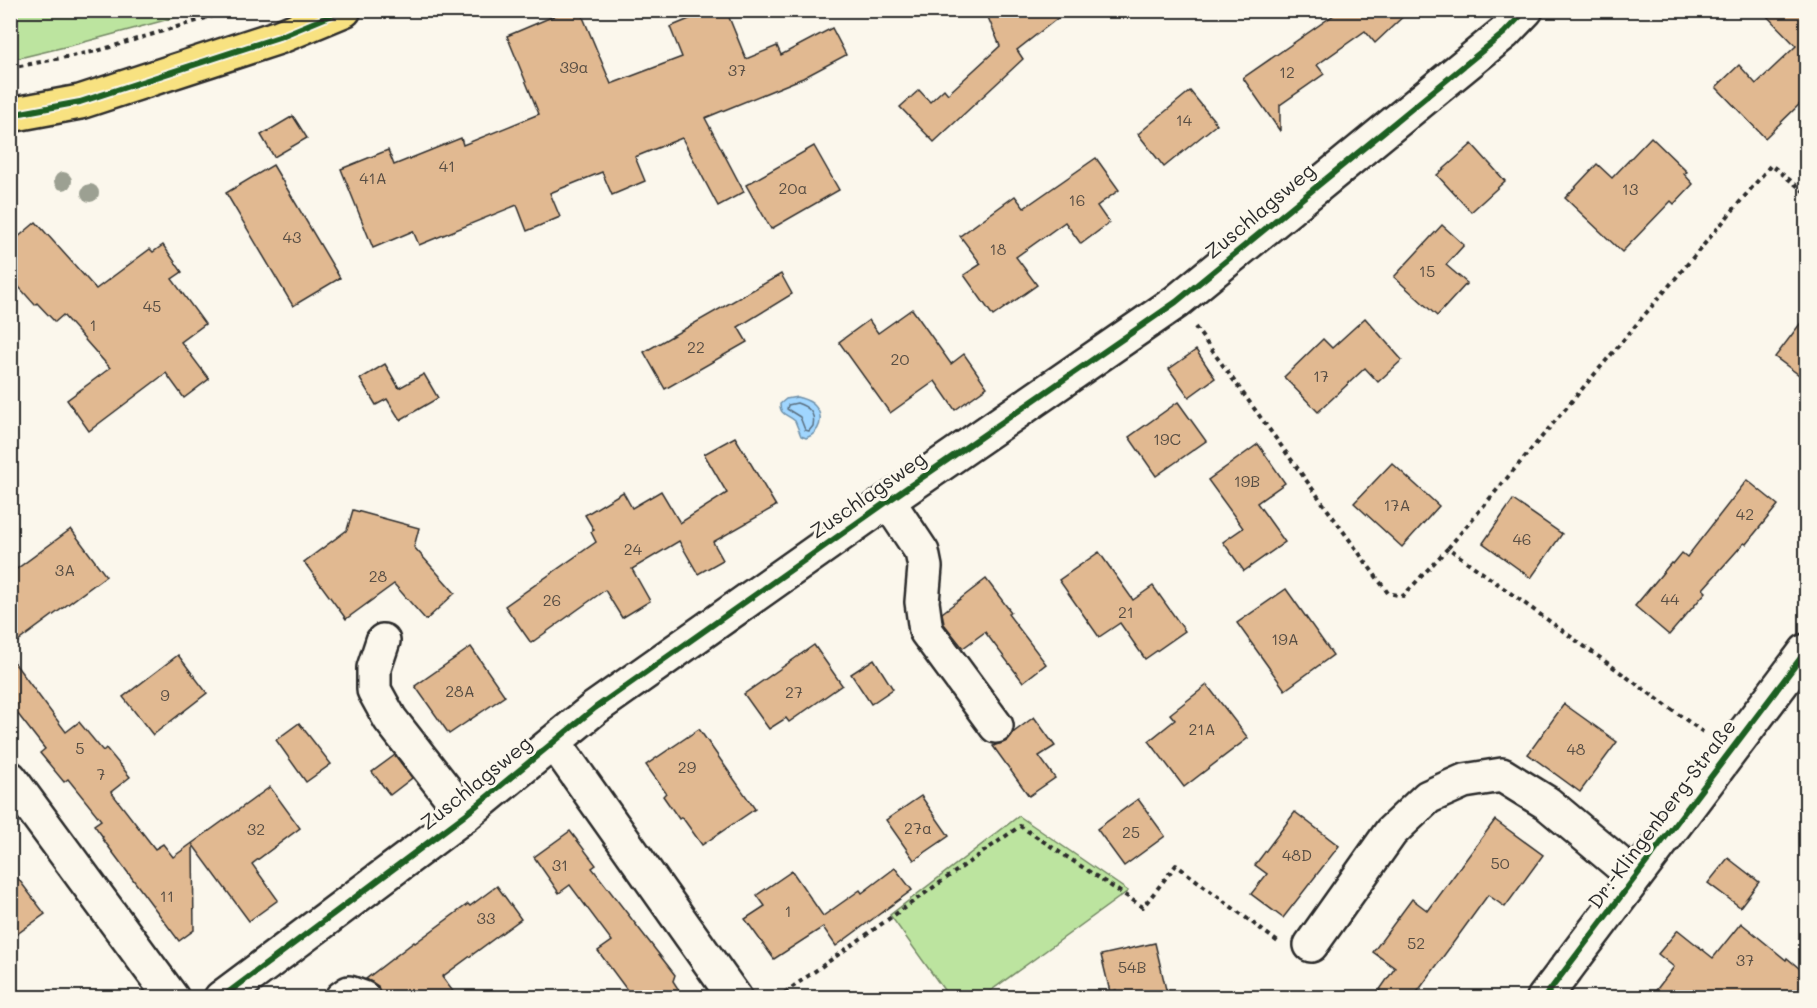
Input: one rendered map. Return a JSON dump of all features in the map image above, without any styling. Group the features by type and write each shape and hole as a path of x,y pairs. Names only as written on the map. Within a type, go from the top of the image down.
{"main road":[{"path":"10,116 80,102 279,37 344,10"}],"street":[{"name":"Zuschlagsweg","path":"240,992 595,708 888,501 1176,302 1504,33 1526,10"},
{"path":"888,501 922,552 925,567 922,602 926,631 996,726"},
{"path":"383,642 374,668 374,690 390,719 465,814"},
{"name":"Dr.-Klingenberg-Straße","path":"1544,998 1806,651"},
{"path":"554,742 735,998"},
{"path":"1311,945 1391,831 1428,797 1464,781 1502,775 1547,803 1635,877"},
{"path":"10,778 172,998"},
{"path":"342,998 349,993 363,998"}],"path":[{"path":"10,68 97,51 233,10"},
{"path":"1176,302 1388,593 1403,596 1448,548 1771,165 1806,193"},
{"path":"1448,548 1730,752"},
{"path":"777,998 1020,826 1143,907 1176,865 1302,959 1311,945"}],"green space":[{"path":"11,10 199,11 11,60"},
{"path":"1019,816 1128,891 982,997 949,997 890,915"}],"water":[{"path":"797,397 813,404 820,415 818,429 806,438 801,436 795,421 783,413 780,408 780,404 786,399"}],"building":[{"path":"568,10 580,10 611,84 682,57 670,27 711,10 726,10 746,59 777,46 781,55 832,28 846,55 803,78 705,118 744,192 718,206 682,138 635,157 645,181 612,195 602,172 550,193 560,217 527,231 517,205 419,245 413,231 373,248 341,169 388,150 394,165 461,138 463,145 539,114 507,36"},
{"path":"985,10 1068,10 1017,50 1023,59 934,142 900,107 919,90 930,102 944,89 948,94 1000,46"},
{"path":"1341,10 1410,10 1375,43 1365,31 1317,65 1324,74 1280,105 1280,131 1243,78"},
{"path":"1761,10 1806,10 1806,98 1765,138 1716,87 1739,65 1756,84 1796,46"},
{"path":"1190,91 1217,124 1164,167 1138,134"},
{"path":"293,116 307,138 274,157 261,135"},
{"path":"1651,137 1687,172 1684,174 1693,184 1674,204 1671,201 1622,252 1565,198 1597,164 1612,178"},
{"path":"1472,144 1505,181 1471,212 1437,175"},
{"path":"814,146 839,190 771,229 746,185"},
{"path":"1096,158 1119,190 1097,206 1109,223 1081,244 1065,222 1016,257 1037,285 993,316 964,275 981,264 960,236 1015,196 1024,208"},
{"path":"273,165 340,278 293,306 226,193"},
{"path":"36,222 96,289 150,249 153,252 163,245 182,272 172,279 205,324 181,342 209,379 184,398 166,373 89,431 67,400 110,368 63,315 55,322 37,303 35,305 10,277 10,244"},
{"path":"1442,225 1464,245 1446,265 1467,283 1437,316 1394,277"},
{"path":"781,274 792,294 738,327 747,342 665,389 644,352"},
{"path":"912,309 951,364 964,354 987,387 955,410 935,381 890,413 839,342 869,320 878,333"},
{"path":"1806,316 1806,380 1775,357"},
{"path":"1365,318 1402,360 1378,382 1365,368 1318,412 1284,377 1323,339 1332,348"},
{"path":"1196,350 1215,378 1189,397 1169,369"},
{"path":"385,364 399,388 424,374 438,398 400,420 387,399 376,405 360,379"},
{"path":"1178,402 1206,441 1156,476 1129,437"},
{"path":"735,437 776,506 713,542 723,560 698,574 679,541 632,569 650,601 622,618 605,590 531,643 505,606 596,542 591,532 594,530 585,515 623,492 632,508 661,491 680,523 727,493 704,454"},
{"path":"1258,444 1285,483 1257,503 1285,542 1244,571 1223,542 1243,528 1208,480"},
{"path":"1392,463 1439,506 1402,547 1354,503"},
{"path":"1747,480 1778,505 1746,544 1744,543 1703,589 1706,592 1669,635 1635,606 1671,563 1673,564 1682,553 1687,557"},
{"path":"1513,500 1562,534 1531,578 1483,543"},
{"path":"353,510 419,528 414,547 455,593 426,620 394,584 346,619 304,562 347,530"},
{"path":"71,529 106,576 10,647 10,574"},
{"path":"1099,552 1133,600 1153,586 1185,631 1145,659 1120,623 1099,637 1059,580"},
{"path":"986,579 1011,612 1008,614 1046,664 1023,682 985,632 963,648 944,624 942,613"},
{"path":"1286,589 1333,655 1285,690 1237,623"},
{"path":"814,645 842,685 789,722 786,718 769,729 744,694"},
{"path":"471,647 505,696 449,734 415,686"},
{"path":"178,655 207,693 153,735 123,697"},
{"path":"10,657 66,732 79,722 103,751 106,748 130,777 111,792 155,849 163,844 173,857 270,787 300,828 252,864 278,900 249,921 193,845 194,930 179,941 102,838 94,825 101,820 68,779 64,782 40,753 45,749 10,704"},
{"path":"874,659 893,689 871,704 851,674"},
{"path":"1207,685 1248,738 1184,787 1149,741 1175,720 1170,714"},
{"path":"1564,704 1617,742 1580,792 1528,754"},
{"path":"1034,717 1055,746 1039,756 1055,778 1029,796 993,746 1007,741 1014,732"},
{"path":"299,723 331,764 306,782 276,740"},
{"path":"699,729 755,809 702,845 682,817 679,819 663,796 666,793 646,765"},
{"path":"395,755 412,778 390,795 372,772"},
{"path":"921,796 949,836 914,860 886,820"},
{"path":"1138,799 1165,836 1124,866 1097,829"},
{"path":"1295,812 1339,846 1283,918 1251,894 1267,874 1255,865"},
{"path":"1495,820 1543,855 1505,907 1488,895 1413,998 1374,998 1395,968 1373,952 1412,899 1428,911"},
{"path":"570,831 596,865 592,868 675,975 673,981 684,998 633,998 598,951 612,941 570,885 559,893 534,857"},
{"path":"1728,858 1759,882 1740,907 1708,883"},
{"path":"10,868 45,914 10,939"},
{"path":"895,868 912,890 836,946 823,927 774,959 745,919 765,906 757,895 792,871 823,916 860,890 862,893"},
{"path":"497,886 521,919 442,977 458,998 381,998 378,986 366,979 414,942"},
{"path":"1741,923 1806,974 1806,998 1650,998 1674,967 1658,954 1678,930 1713,958"},
{"path":"1155,943 1168,998 1118,998 1116,990 1110,992 1101,955"}],"cycle path":[{"path":"10,115 80,102 279,37 344,10"},
{"path":"221,998 465,815 595,708 888,501 1176,302 1504,33 1526,10"},
{"path":"1544,998 1806,651"}]}
